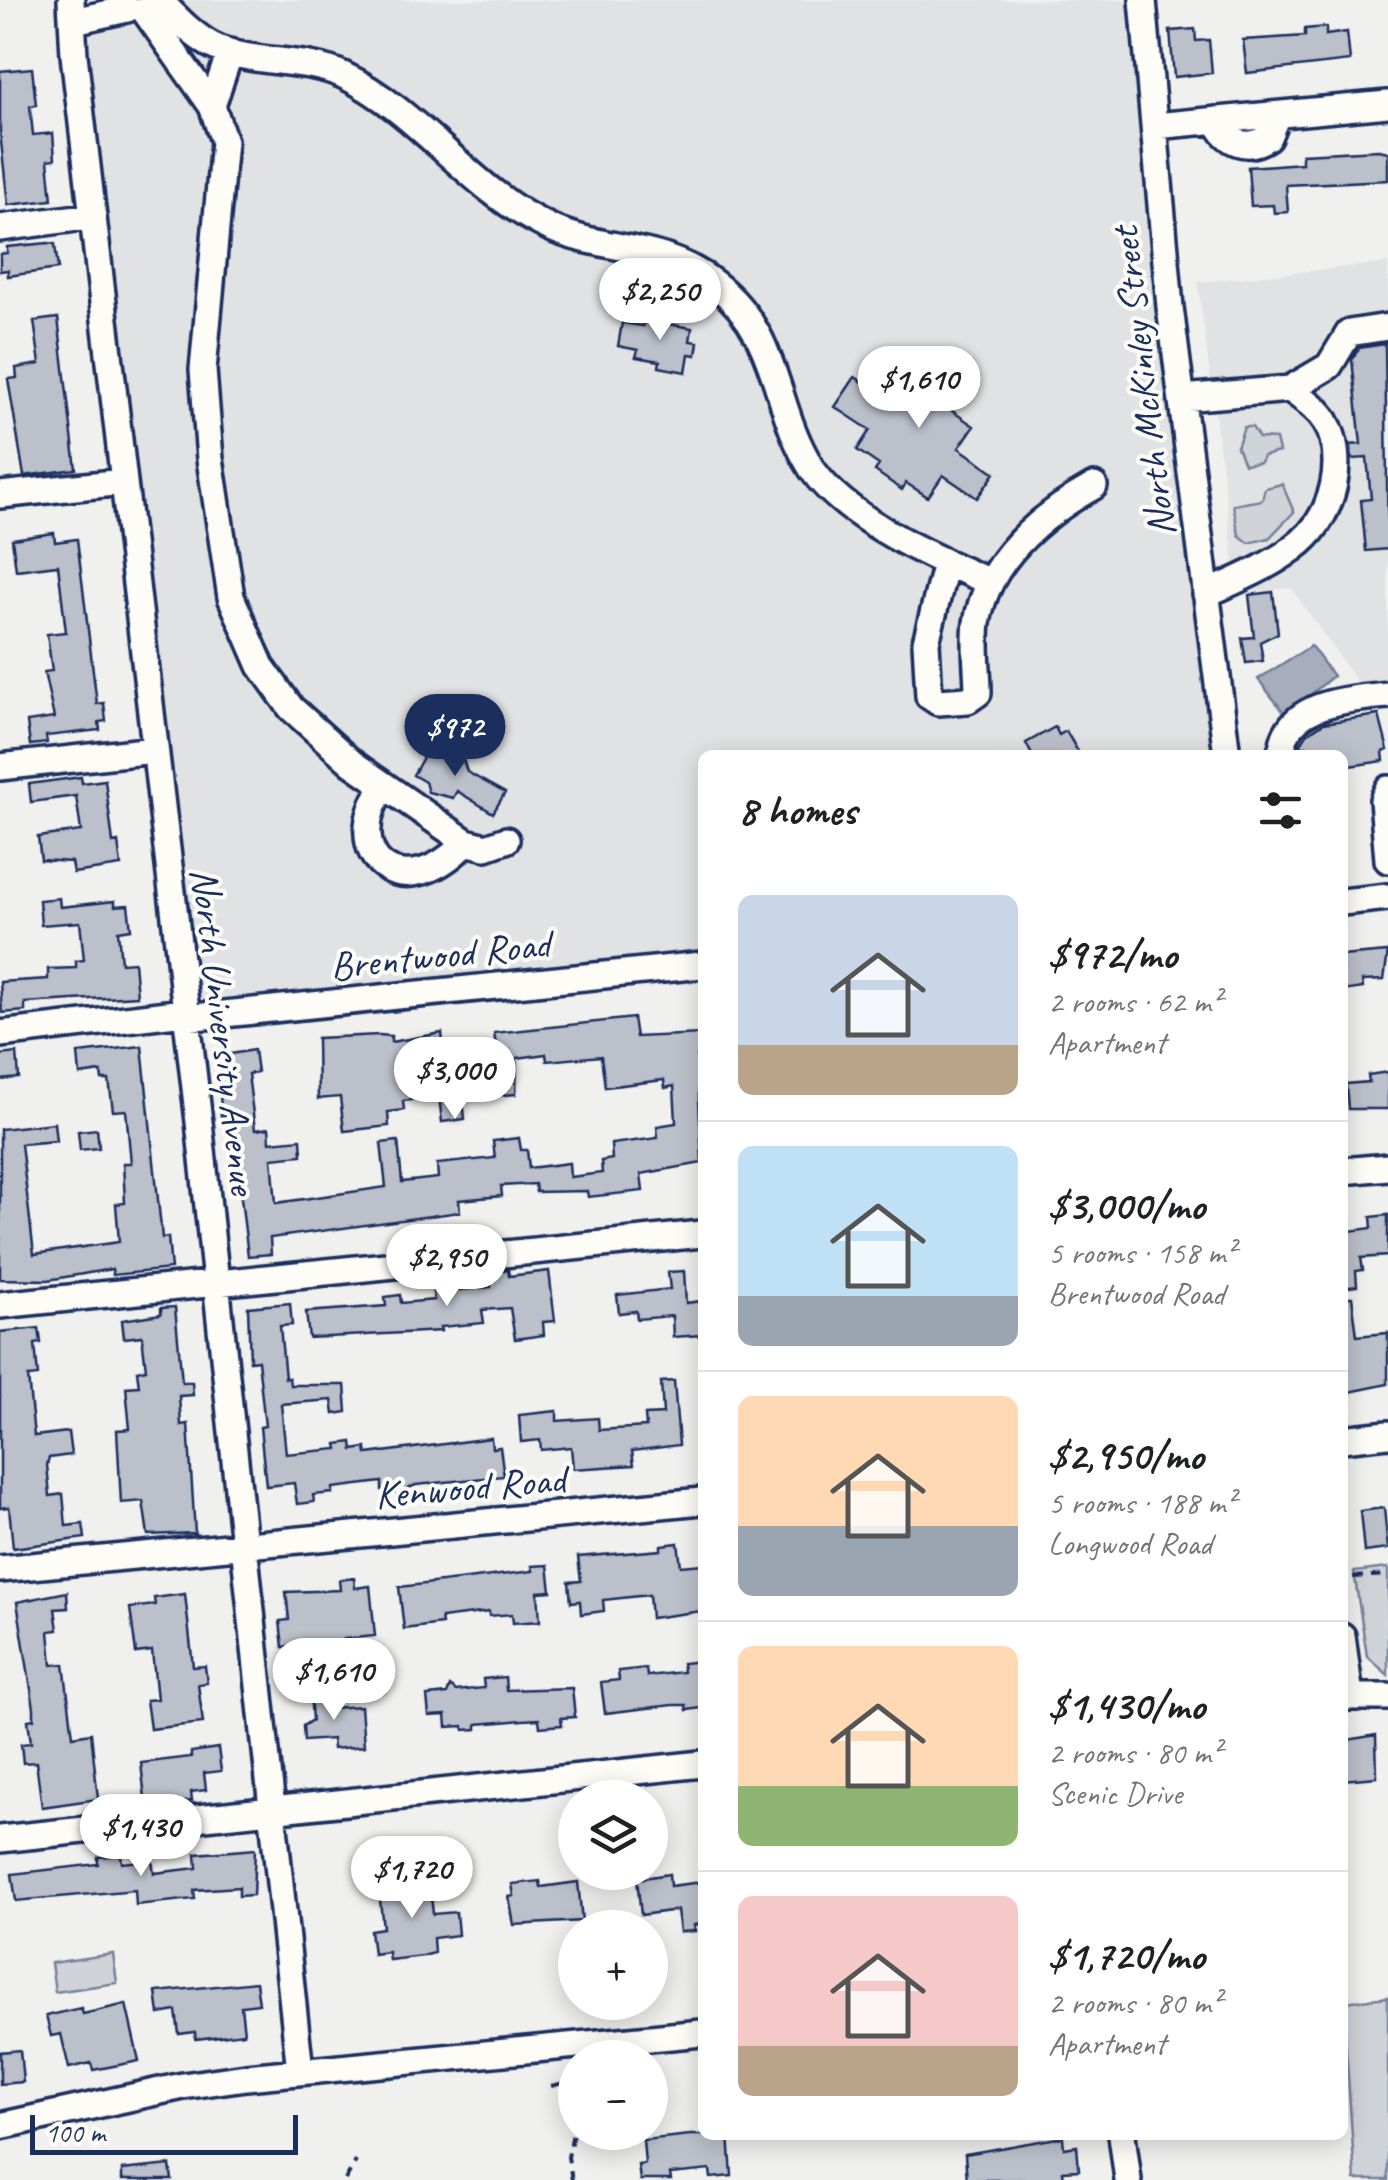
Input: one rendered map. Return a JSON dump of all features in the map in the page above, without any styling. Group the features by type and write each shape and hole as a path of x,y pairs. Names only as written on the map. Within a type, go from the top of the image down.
{"street":[{"name":"North McKinley Street","path":"1143,0 1182,398 1226,750"},
{"path":"141,4 212,106 224,151 203,370 210,460 231,597 261,666 291,708 384,786 466,842 486,847 506,840"},
{"path":"73,10 141,4 230,52 343,75 390,104 460,164 553,229 678,261 714,283 757,328 803,452 820,480 859,511 946,563 990,582"},
{"name":"North University Avenue","path":"73,10 74,55 218,1285 300,2071"},
{"path":"212,106 230,52"},
{"path":"1155,126 1388,104"},
{"path":"0,228 93,216"},
{"path":"1182,398 1290,389 1329,366 1349,334 1388,327"},
{"path":"1206,594 1299,544 1314,529 1330,497 1336,461 1330,432 1320,413 1290,389"},
{"path":"0,496 123,482"},
{"path":"946,563 925,652 930,696 938,702 968,700 978,693 976,625 990,582 1042,517 1094,486"},
{"path":"1281,750 1288,731 1304,715 1346,700 1388,696"},
{"path":"0,767 154,750"},
{"path":"384,786 370,809 367,828 371,848 385,866 406,875 428,872 448,861 466,842"},
{"path":"1388,789 1382,800 1388,860"},
{"path":"1348,901 1388,897"},
{"name":"Brentwood Road","path":"0,1034 698,966"},
{"path":"1348,1170 1388,1167"},
{"path":"0,1305 698,1234"},
{"path":"1348,1438 1388,1434"},
{"name":"Kenwood Road","path":"0,1569 698,1502"},
{"path":"1348,1696 1388,1697"},
{"path":"1,1831 238,1817 275,1808 698,1764"},
{"path":"0,2126 183,2086 300,2071 698,2033"},
{"path":"1123,2140 1128,2180"}],"path":[{"path":"1353,1577 1388,1576"},
{"path":"551,2086 558,2084"},
{"path":"569,2150 572,2180"},
{"path":"345,2180 356,2162"}],"shaded area":[{"path":"71,0 1143,0 1226,750 698,750 698,965 185,1018"},
{"path":"1388,263 1388,683 1360,686 1291,588 1238,593 1198,282"},
{"path":"1244,427 1252,427 1259,438 1276,439 1279,452 1263,456 1260,462 1244,464 1237,447"},
{"path":"1282,484 1294,512 1269,538 1249,543 1239,535 1233,505 1262,500 1265,488"},
{"path":"1388,1568 1388,1675 1367,1656 1354,1572"},
{"path":"113,1954 117,1983 55,1992 51,1963"},
{"path":"1388,1997 1388,2180 1355,2180 1348,2001"}],"water":[{"path":"1311,646 1333,676 1286,715 1258,679"}],"building":[{"path":"1326,27 1326,35 1347,32 1350,61 1247,73 1243,40 1305,36 1305,29"},
{"path":"1195,29 1196,41 1209,40 1212,73 1174,77 1170,31"},
{"path":"32,68 36,105 30,106 33,135 53,133 55,159 48,160 52,200 8,205 0,133 0,71"},
{"path":"1388,152 1388,180 1286,185 1288,212 1274,213 1273,205 1251,206 1248,167 1302,163 1302,154"},
{"path":"55,244 58,269 8,276 8,270 0,271 0,254 7,253 7,247"},
{"path":"58,318 76,469 24,476 8,379 17,378 16,368 40,364 34,321"},
{"path":"644,320 692,328 690,341 698,342 696,355 689,354 686,372 659,367 660,361 636,357 638,350 618,346 622,323 643,326"},
{"path":"1385,344 1388,549 1366,551 1361,500 1371,499 1367,458 1352,459 1350,445 1361,444 1352,359 1359,348"},
{"path":"961,356 972,364 976,377 952,411 974,426 959,448 995,473 977,498 943,475 928,497 906,483 902,490 875,471 879,465 857,450 870,430 835,407 855,377 890,400 905,378 926,393 948,361"},
{"path":"54,533 55,542 77,539 97,704 104,703 106,721 99,722 100,730 46,736 47,743 30,745 27,722 54,718 44,672 52,671 47,634 66,632 58,565 16,570 12,539"},
{"path":"1273,592 1278,633 1260,642 1263,661 1246,663 1242,638 1254,637 1249,595"},
{"path":"1379,715 1388,750 1383,752 1384,761 1348,766 1348,750 1307,750 1307,746 1300,745 1307,734 1324,723"},
{"path":"1055,727 1059,735 1066,731 1077,750 1030,750 1026,743"},
{"path":"430,745 444,753 460,750 467,772 505,793 493,813 457,791 453,798 428,792 425,782 413,775"},
{"path":"81,777 82,783 105,780 113,843 118,842 121,866 73,873 71,862 41,860 38,837 81,831 76,796 31,802 29,784"},
{"path":"59,898 60,907 115,901 115,906 128,905 131,929 118,931 121,963 134,962 137,996 25,1003 25,1011 2,1013 0,982 48,979 48,969 76,968 76,961 84,960 80,922 41,925 39,900"},
{"path":"1388,952 1384,980 1362,981 1363,988 1348,990 1348,955"},
{"path":"633,1018 636,1037 698,1034 698,1164 641,1174 643,1191 588,1197 587,1191 536,1192 535,1184 501,1186 502,1196 459,1200 460,1212 270,1238 271,1254 248,1256 231,1115 221,1116 219,1056 254,1050 257,1072 248,1074 255,1130 269,1128 270,1142 301,1139 302,1155 272,1158 276,1203 386,1187 381,1143 398,1141 402,1182 438,1178 437,1164 495,1158 493,1141 519,1138 521,1150 527,1150 529,1168 569,1163 570,1177 602,1173 601,1161 612,1159 611,1144 658,1138 657,1126 676,1123 674,1086 665,1088 664,1080 605,1087 601,1056 547,1061 546,1054 517,1058 516,1094 492,1096 490,1076 461,1079 465,1119 442,1122 439,1096 403,1101 404,1110 388,1112 389,1126 344,1131 340,1097 318,1099 317,1038 379,1035 391,1036 391,1042 442,1033 445,1060 491,1052 490,1047 496,1046 494,1033"},
{"path":"142,1046 162,1238 168,1237 171,1269 113,1275 112,1269 48,1280 0,1279 0,1129 54,1123 56,1141 21,1144 34,1254 119,1242 116,1204 125,1203 123,1163 131,1163 126,1110 113,1111 109,1080 102,1080 101,1072 80,1075 78,1053"},
{"path":"17,1053 19,1078 0,1080 0,1055"},
{"path":"1388,1072 1388,1109 1348,1109 1348,1084 1369,1082 1368,1075"},
{"path":"97,1129 99,1148 80,1150 78,1131"},
{"path":"1388,1215 1388,1256 1361,1258 1363,1270 1356,1271 1357,1286 1348,1287 1348,1231 1372,1228 1371,1217"},
{"path":"508,1270 509,1276 549,1271 555,1321 543,1322 544,1335 515,1339 510,1308 482,1310 484,1323 440,1327 441,1331 309,1338 306,1312 386,1306 385,1297 400,1295 401,1303 434,1300 432,1283 457,1281 458,1290 491,1287 490,1272"},
{"path":"684,1271 686,1303 698,1301 698,1335 673,1337 672,1316 637,1319 636,1311 619,1313 617,1295 670,1289 668,1272"},
{"path":"1348,1297 1352,1297 1357,1336 1388,1333 1388,1384 1348,1392"},
{"path":"290,1303 292,1325 280,1326 285,1378 289,1378 290,1385 345,1385 347,1412 334,1414 332,1400 281,1404 286,1454 338,1449 337,1444 352,1442 353,1450 366,1448 367,1454 491,1438 492,1448 500,1447 504,1476 416,1485 396,1493 395,1489 382,1490 382,1482 333,1488 333,1493 313,1495 314,1502 297,1504 294,1483 266,1486 260,1427 265,1426 258,1360 250,1361 248,1307"},
{"path":"175,1307 182,1382 192,1382 193,1395 179,1396 181,1425 188,1424 195,1533 148,1535 143,1501 121,1503 117,1430 130,1429 126,1387 139,1386 137,1371 146,1369 142,1336 124,1338 122,1320 161,1314 161,1308"},
{"path":"39,1328 41,1343 35,1344 38,1376 28,1377 34,1436 68,1432 71,1455 49,1458 47,1465 50,1496 63,1494 66,1526 83,1524 85,1538 13,1548 9,1507 0,1508 0,1332"},
{"path":"674,1381 679,1445 632,1451 634,1465 573,1469 571,1447 541,1450 540,1440 521,1442 519,1415 557,1411 557,1421 598,1418 599,1430 646,1427 645,1415 663,1414 661,1382"},
{"path":"1384,1508 1388,1549 1364,1552 1360,1511"},
{"path":"678,1543 681,1566 698,1564 698,1612 651,1618 649,1595 603,1600 604,1611 581,1614 580,1601 571,1602 569,1582 581,1581 578,1557 661,1550 661,1545"},
{"path":"548,1565 551,1591 538,1592 540,1621 513,1623 512,1614 489,1616 489,1612 441,1618 442,1624 404,1629 399,1587 533,1571 532,1566"},
{"path":"354,1578 355,1588 370,1586 375,1636 344,1639 347,1668 329,1670 326,1642 283,1647 280,1621 289,1620 286,1592 340,1590 339,1580"},
{"path":"67,1592 68,1608 55,1609 58,1630 49,1631 52,1665 64,1664 73,1736 91,1733 98,1799 42,1807 36,1762 23,1763 21,1744 31,1743 28,1720 34,1719 34,1708 17,1602"},
{"path":"185,1594 193,1667 205,1666 207,1683 198,1684 203,1723 150,1729 146,1700 157,1699 152,1651 136,1653 130,1608 155,1605 154,1598"},
{"path":"698,1661 698,1709 673,1705 605,1713 601,1682 619,1680 618,1671 646,1668 647,1676 683,1672 682,1663"},
{"path":"382,1669 385,1692 366,1694 364,1671"},
{"path":"505,1677 506,1690 572,1688 575,1717 561,1718 562,1725 540,1727 539,1719 477,1724 477,1729 464,1730 463,1726 447,1727 446,1715 429,1716 427,1696 447,1694 450,1686 456,1691 484,1688 483,1679"},
{"path":"329,1690 330,1708 361,1706 364,1746 333,1749 332,1739 304,1741 303,1726 312,1720 310,1692"},
{"path":"1376,1735 1377,1777 1348,1779 1348,1740"},
{"path":"218,1748 221,1771 204,1773 206,1790 191,1792 192,1801 146,1807 141,1763 191,1757 191,1752"},
{"path":"255,1849 253,1895 239,1896 239,1887 194,1890 195,1899 136,1905 135,1890 16,1901 12,1874 98,1864 98,1857 121,1855 122,1863 152,1860 154,1873 197,1868 196,1854"},
{"path":"428,1867 433,1914 456,1912 458,1935 433,1938 434,1953 423,1956 389,1960 388,1952 373,1954 370,1930 383,1928 380,1900 409,1897 406,1870"},
{"path":"668,1874 670,1886 698,1882 695,1931 680,1932 677,1910 640,1910 638,1890 668,1890"},
{"path":"540,1881 541,1887 558,1885 558,1890 579,1890 581,1910 558,1910 558,1922 514,1925 509,1897 514,1896 512,1884"},
{"path":"256,1982 259,2004 241,2006 244,2033 196,2039 195,2032 179,2034 176,2011 159,2014 156,1992"},
{"path":"126,2004 139,2061 93,2070 91,2063 69,2068 61,2034 51,2036 46,2016 81,2008 83,2014"},
{"path":"20,2050 23,2082 0,2084 0,2052"},
{"path":"698,2135 698,2140 729,2140 732,2176 711,2178 710,2170 670,2174 671,2180 640,2180 638,2165 645,2164 644,2150 668,2150 668,2137"},
{"path":"1063,2140 1064,2148 1077,2146 1079,2170 1063,2171 1064,2180 967,2180 965,2154"},
{"path":"170,2165 172,2180 122,2180 122,2170"}]}
